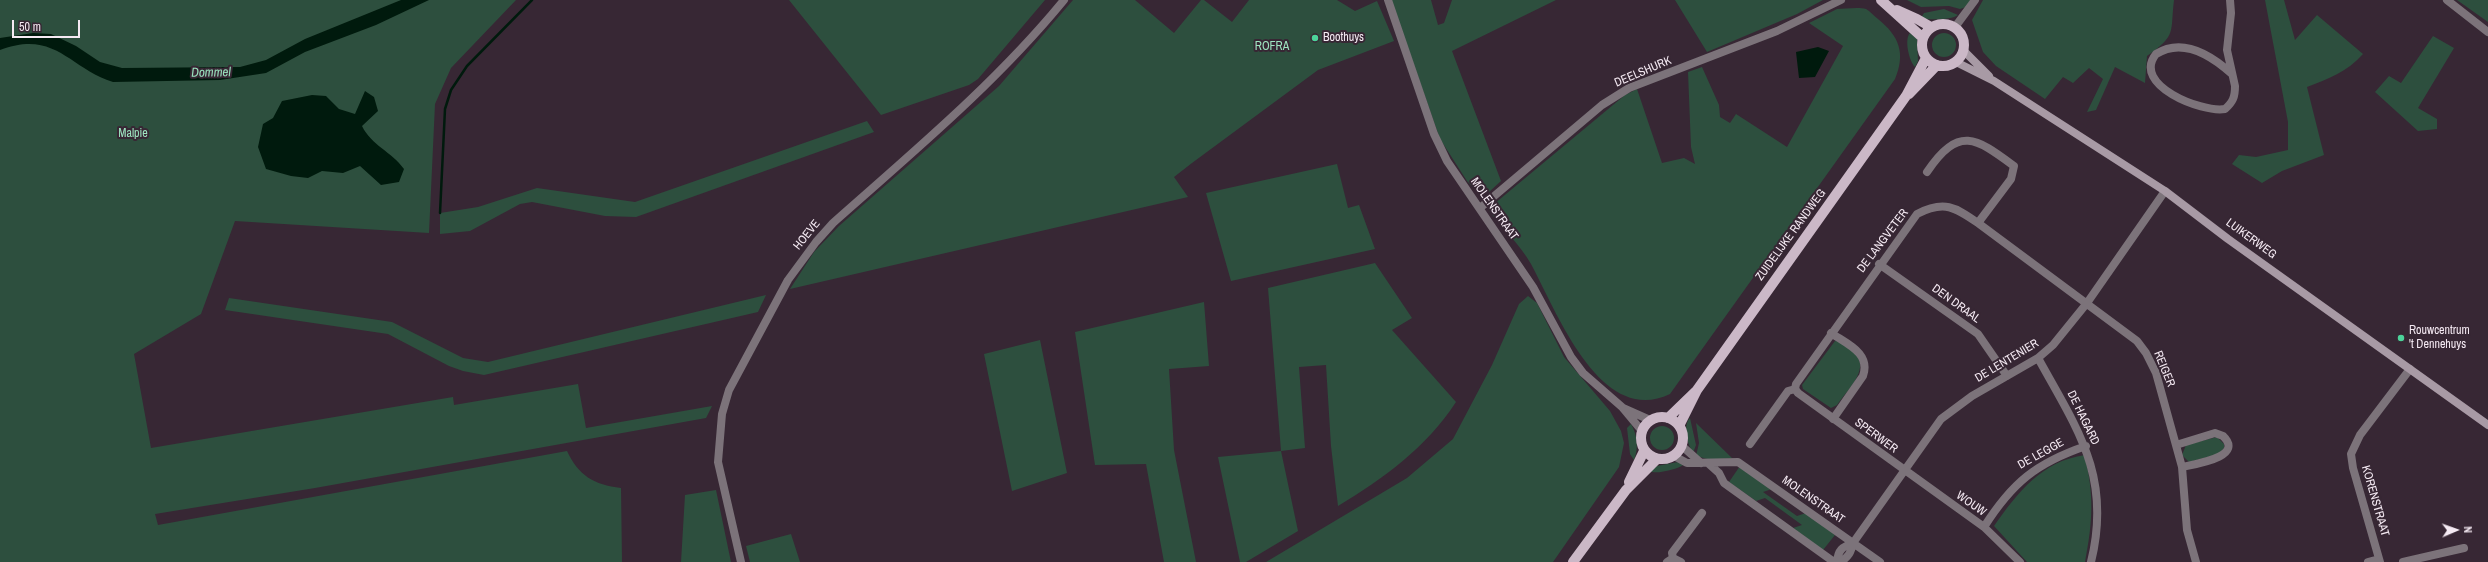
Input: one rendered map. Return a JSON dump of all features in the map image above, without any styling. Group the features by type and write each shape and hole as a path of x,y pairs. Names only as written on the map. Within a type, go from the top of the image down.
{"main road":[{"path":"1881,0 1892,8 1923,38"},
{"path":"1892,8 1917,18 1930,28"},
{"path":"1943,23 1955,27 1964,37 1964,51 1956,62 1944,66 1937,65 1926,58 1922,45 1923,38 1930,28 1943,23"},
{"name":"ZUIDELIJKE RANDWEG","path":"1679,426 1697,390 1906,96 1926,58"},
{"name":"ZUIDELIJKE RANDWEG","path":"1906,96 1937,65"},
{"name":"ZUIDELIJKE RANDWEG","path":"1668,418 1697,390"},
{"path":"1573,562 1626,490 1657,459 1674,456 1682,446 1682,433 1679,426 1668,418 1657,418 1650,420 1642,431 1640,438 1644,451 1657,459"},
{"path":"1626,490 1644,451"}],"street":[{"name":"HOEVE","path":"742,562 718,462 722,414 729,390 788,280 816,242 833,223 986,87 1029,43 1064,0"},
{"name":"MOLENSTRAAT","path":"1388,0 1434,134 1447,161 1533,287 1571,357 1583,373 1622,407 1642,431"},
{"name":"DEELSHURK","path":"1480,208 1602,105 1629,88 1777,31 1841,0"},
{"path":"1955,27 1975,0"},
{"path":"2230,0 2231,14 2227,50 2232,74 2235,96 2225,109 2219,110 2195,105 2178,98 2161,86 2153,75 2151,67 2154,57 2169,48 2192,48 2212,58 2232,74"},
{"path":"2447,0 2488,32"},
{"path":"2212,58 2227,50"},
{"name":"LUIKERWEG","path":"1964,51 1994,81"},
{"name":"LUIKERWEG","path":"1956,62 1994,81 2165,191 2228,239 2488,425"},
{"path":"1927,172 1934,162 1954,143 1969,140 1985,145 2014,166 2011,179 1978,223"},
{"name":"DE LENTENIER","path":"1853,543 1941,419 1967,399 2038,358 2053,345 2087,303 2165,191"},
{"name":"DE LANGVETER","path":"1750,444 1788,391 1795,389 1796,384 1879,264 1917,214 1931,207 1946,206 1958,209 2087,303"},
{"name":"DEN DRAAL","path":"1879,264 1978,334 2007,376"},
{"name":"REIGER","path":"2087,303 2137,341 2146,353 2156,373 2182,467 2187,530 2196,562"},
{"path":"1831,333 1861,354 1866,362 1866,368 1833,419"},
{"name":"DE HAGARD","path":"2038,358 2086,446 2098,494 2097,536 2090,562"},
{"name":"KORENSTRAAT","path":"2379,560 2353,468 2351,454 2360,435 2410,369"},
{"name":"SPERWER","path":"1795,389 1798,393 1904,471"},
{"name":"MOLENSTRAAT","path":"1622,407 1650,420"},
{"path":"2176,445 2215,433 2223,436 2228,442 2227,450 2222,456 2182,467"},
{"path":"1682,446 1722,477 1724,482 1835,562 1842,546 1853,543 1851,551 1846,559 1840,562"},
{"name":"DE LEGGE","path":"1984,527 2000,502 2020,480 2065,453 2086,446"},
{"name":"MOLENSTRAAT","path":"1674,456 1688,463 1705,464 1738,462 1880,562"},
{"path":"1722,477 1725,469 1732,462"},
{"name":"WOUW","path":"1904,471 1984,527 2020,562"},
{"path":"1681,562 1670,560 1672,553 1702,513"},
{"path":"2403,562 2464,548"},
{"path":"2368,562 2379,560"}],"green space":[{"name":"Malpie","path":"0,0 516,0 451,68 435,104 429,233 235,221 201,314 134,354 151,448 453,397 454,405 578,384 586,428 712,406 706,418 315,488 155,514 158,525 567,451 576,466 588,477 611,487 621,488 622,562 0,562"},
{"path":"789,0 1045,0 978,79 969,85 881,115"},
{"name":"ROFRA","path":"1073,0 1135,0 1174,33 1201,0 1204,0 1232,22 1249,0 1337,0 1355,11 1377,1 1394,41 1318,70 1192,163 1174,177 1188,197 790,289 814,252 839,226 999,86"},
{"path":"1391,0 1431,0 1438,25 1444,23 1452,0 1556,0 1452,51 1501,181 1489,192 1480,195 1467,181 1440,139"},
{"path":"1675,0 1823,0 1797,14 1707,52"},
{"path":"1907,0 1971,0 1966,7 1960,9 1949,6 1921,7"},
{"path":"1983,0 2174,0 2172,27 2168,38 2147,56 2145,83 2115,67 2096,110 2087,112 2103,79 2089,68 2073,83 2063,77 2045,99 1996,66 1983,52 1972,20"},
{"path":"2265,0 2284,0 2295,40 2317,15 2363,54 2344,70 2330,78 2307,87 2324,155 2282,171 2262,183 2232,164 2239,155 2256,157 2288,150 2288,122"},
{"path":"2457,0 2488,0 2488,22"},
{"path":"1837,9 1866,9 1891,32 1896,39 1900,53 1900,61 1895,79 1670,394 1645,400 1622,394 1602,380 1584,359 1553,308 1527,257 1488,209 1625,95 1637,89 1662,163 1684,158 1695,164 1691,147 1688,72 1702,67 1719,105 1720,117 1730,123 1736,114 1787,147 1843,46 1809,23"},
{"path":"1944,9 1958,15 1951,18 1940,19 1921,18 1924,13"},
{"path":"1910,33 1917,39 1918,61 1915,67 1911,60 1907,45 1908,36"},
{"path":"1944,33 1952,37 1956,45 1952,53 1944,57 1936,53 1932,45 1936,37"},
{"path":"2433,36 2454,48 2418,108 2437,119 2437,129 2418,131 2375,92 2389,76 2401,83"},
{"path":"867,121 874,132 636,217 605,216 532,202 520,204 470,231 440,234 440,213 478,207 537,188 635,202"},
{"path":"1337,164 1348,208 1359,205 1375,249 1231,281 1206,193"},
{"path":"1375,263 1412,318 1392,330 1456,402 1444,419 1418,448 1388,473 1338,506 1331,446 1326,365 1299,367 1305,448 1281,451 1268,288"},
{"path":"766,295 758,312 484,375 463,371 449,366 388,334 225,310 229,298 392,322 463,358 488,362"},
{"path":"1528,296 1537,303 1564,357 1610,411 1621,431 1624,443 1619,467 1553,562 1266,562 1407,478 1453,439 1492,365 1519,304"},
{"path":"1204,302 1209,366 1169,369 1174,450 1196,562 1164,562 1146,464 1095,465 1075,332"},
{"path":"1040,340 1067,473 1012,491 984,354"},
{"path":"1835,341 1841,343 1857,356 1860,363 1860,370 1857,378 1837,405 1831,408 1803,389 1802,385"},
{"path":"1690,418 1696,445 1693,453 1689,445 1686,430 1686,426"},
{"path":"1696,423 1732,458 1711,460 1696,456 1699,443"},
{"path":"1631,424 1637,441 1634,460 1630,454 1627,428"},
{"path":"1662,426 1671,429 1674,438 1671,447 1662,450 1653,447 1650,438 1653,429"},
{"path":"2217,437 2224,444 2224,448 2219,454 2189,462 2182,455 2186,445"},
{"path":"1281,451 1298,531 1246,562 1240,562 1218,457"},
{"path":"2085,455 2090,484 2091,521 2085,562 2027,562 1994,526 2012,501 2032,480 2056,464 2070,458"},
{"path":"1678,462 1683,465 1666,471 1650,471 1657,466"},
{"path":"1740,466 1772,489 1763,492 1797,516 1806,513 1835,535 1823,550 1793,528 1802,525 1765,498 1756,501 1729,482"},
{"path":"716,490 731,562 681,562 685,495"},
{"path":"791,534 800,562 750,562 746,546"}],"water":[{"name":"Dommel","path":"401,0 429,0 376,25 305,52 266,73 220,80 113,82 98,76 61,53 48,47 35,44 19,45 0,50 0,38 33,33 51,34 76,46 100,62 122,68 240,67 266,60 305,39"},
{"path":"1818,47 1829,51 1815,77 1799,78 1796,52"},
{"path":"365,91 374,97 378,111 362,126 366,133 404,169 399,182 381,185 360,166 343,173 322,171 308,178 291,176 266,169 258,147 263,124 273,118 282,101 312,95 326,96 339,109 355,114"}],"waterway":[{"path":"440,213 445,109 451,90 467,66 532,0"}],"place":[{"name":"Boothuys","path":"1315,38"},
{"name":"Rouwcentrum 't Dennehuys","path":"2401,338"}]}
